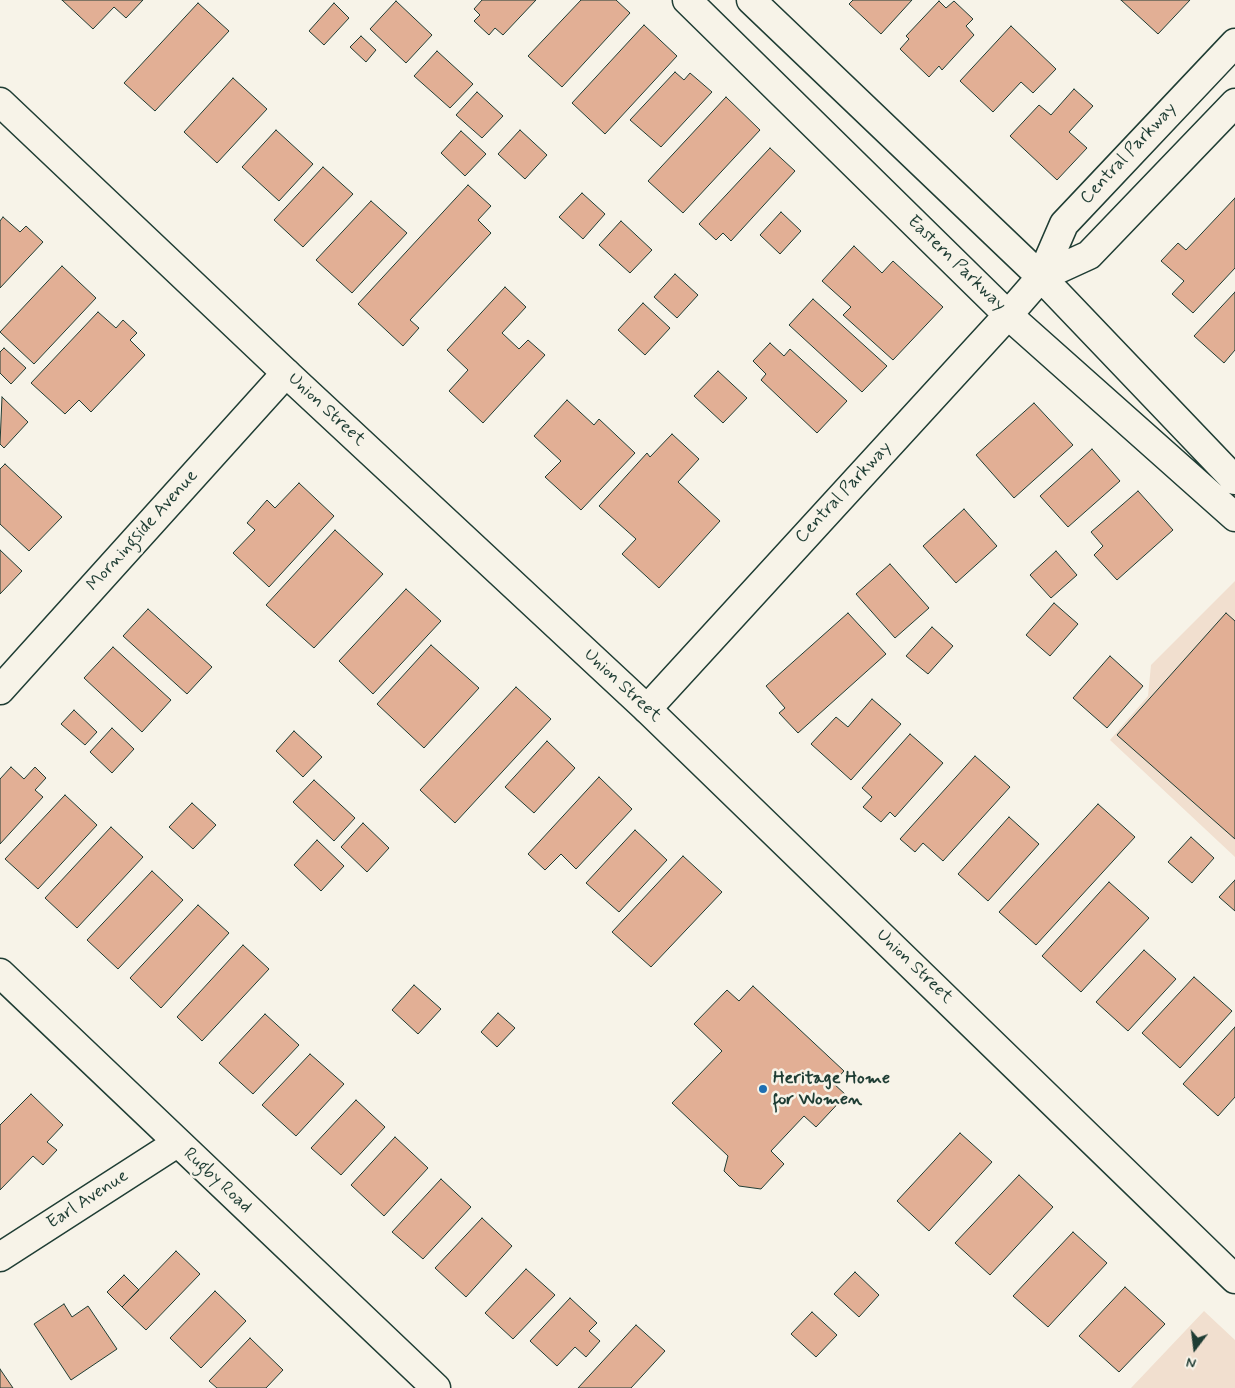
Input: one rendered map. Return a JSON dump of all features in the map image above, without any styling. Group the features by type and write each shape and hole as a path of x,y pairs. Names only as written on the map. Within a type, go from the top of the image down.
{"street":[{"name":"Eastern Parkway","path":"687,0 1008,315 1235,516"},
{"path":"751,0 1041,277 1235,480"},
{"name":"Central Parkway","path":"647,708 1008,315 1041,277 1064,224 1235,43"},
{"name":"Union Street","path":"0,102 286,373 647,708 1235,1279"},
{"name":"Central Parkway","path":"1041,277 1089,255 1235,102"},
{"name":"Morningside Avenue","path":"0,690 286,373"},
{"name":"Rugby Road","path":"0,973 436,1388"},
{"name":"Earl Avenue","path":"0,1257 177,1142"}],"shaded area":[{"path":"1235,581 1235,857 1110,740 1148,696 1151,665"},
{"path":"1204,1311 1235,1340 1235,1388 1131,1388"}],"building":[{"path":"62,0 143,0 126,18 114,7 93,29"},
{"path":"482,0 536,0 503,35 495,28 489,35 474,21 480,15 474,9"},
{"path":"581,0 616,0 630,13 562,87 528,56"},
{"path":"853,0 912,0 881,34 849,4"},
{"path":"1121,0 1190,0 1158,34"},
{"path":"396,1 432,35 406,63 370,29"},
{"path":"939,1 946,8 954,1 973,19 966,26 974,35 942,70 939,66 929,77 900,49 909,39 906,36"},
{"path":"198,3 229,31 155,111 124,83"},
{"path":"334,3 349,18 324,45 309,31"},
{"path":"644,25 677,56 605,134 572,103"},
{"path":"1011,26 1056,69 1033,93 1021,82 993,112 960,81"},
{"path":"361,36 376,50 366,62 350,47"},
{"path":"437,51 473,84 450,108 414,76"},
{"path":"675,72 684,80 690,73 712,92 661,147 630,120"},
{"path":"233,78 267,109 217,163 184,132"},
{"path":"1074,89 1093,106 1069,132 1087,148 1057,180 1010,136 1039,105 1051,115"},
{"path":"477,92 503,116 482,138 456,115"},
{"path":"726,97 760,130 683,213 648,181"},
{"path":"276,130 313,164 279,201 242,167"},
{"path":"520,130 547,155 525,179 498,154"},
{"path":"461,131 486,154 465,176 441,153"},
{"path":"770,148 795,171 731,241 723,233 716,240 699,224"},
{"path":"323,167 353,194 303,247 274,220"},
{"path":"468,185 491,206 478,220 491,233 410,320 419,328 403,346 358,304"},
{"path":"582,193 605,214 583,239 559,217"},
{"path":"1235,198 1235,268 1193,313 1172,294 1184,281 1161,261 1178,243 1186,250"},
{"path":"371,201 407,233 352,293 316,260"},
{"path":"781,212 801,231 780,254 760,235"},
{"path":"3,217 20,232 26,226 43,242 0,288 0,221"},
{"path":"621,221 652,250 630,273 599,245"},
{"path":"854,246 882,273 893,261 943,307 893,360 843,315 851,307 822,281"},
{"path":"62,266 96,298 34,364 0,332"},
{"path":"675,274 698,295 677,318 654,297"},
{"path":"505,287 526,307 502,333 519,349 528,340 545,355 483,423 449,391 468,370 447,350"},
{"path":"1235,292 1235,350 1224,363 1194,336"},
{"path":"813,299 887,366 862,392 789,325"},
{"path":"643,303 670,328 645,355 618,330"},
{"path":"98,312 116,328 123,320 137,333 130,340 145,355 91,412 79,400 65,414 31,383"},
{"path":"770,343 784,356 790,349 847,401 817,433 761,380 766,374 753,361"},
{"path":"4,348 26,368 11,384 0,373 0,352"},
{"path":"718,371 747,398 723,423 694,396"},
{"path":"2,397 28,422 4,448 0,444"},
{"path":"567,400 594,425 599,419 635,453 581,510 545,477 561,461 534,436"},
{"path":"1034,403 1073,445 1014,498 976,455"},
{"path":"672,434 699,459 678,482 720,521 659,588 622,554 636,539 599,506 647,453 650,457"},
{"path":"1092,449 1120,481 1068,527 1040,496"},
{"path":"5,464 62,517 29,551 0,524 0,469"},
{"path":"299,483 334,516 269,587 233,553 255,530 247,523 267,500 275,508"},
{"path":"1138,491 1173,530 1117,580 1094,555 1103,546 1091,532"},
{"path":"964,509 997,546 956,583 923,546"},
{"path":"335,530 383,574 314,648 266,605"},
{"path":"0,550 22,571 0,594"},
{"path":"1056,551 1077,575 1051,598 1030,575"},
{"path":"890,564 929,608 895,638 856,594"},
{"path":"406,589 441,621 373,694 339,661"},
{"path":"1054,603 1078,624 1050,656 1026,635"},
{"path":"148,609 212,667 187,694 123,636"},
{"path":"848,613 886,654 798,733 779,713 785,708 766,686"},
{"path":"1226,613 1235,621 1235,839 1117,735"},
{"path":"932,627 953,646 928,674 906,656"},
{"path":"431,645 479,688 424,748 377,704"},
{"path":"113,647 171,700 142,732 84,678"},
{"path":"1110,656 1143,686 1107,728 1073,698"},
{"path":"516,687 551,719 455,823 420,790"},
{"path":"872,699 901,724 851,780 811,744 836,717 848,727"},
{"path":"74,710 97,732 85,745 61,724"},
{"path":"112,728 134,749 112,773 90,752"},
{"path":"294,731 322,757 303,777 276,751"},
{"path":"910,734 943,763 895,817 890,812 881,822 863,807 872,797 862,788"},
{"path":"547,741 575,768 534,813 505,787"},
{"path":"975,756 1010,787 943,861 923,843 915,852 900,839"},
{"path":"11,767 24,779 35,767 46,778 35,790 43,797 0,844 0,779"},
{"path":"599,777 632,809 576,869 561,854 545,870 528,854"},
{"path":"314,780 355,818 334,841 293,802"},
{"path":"65,795 97,825 38,889 5,859"},
{"path":"192,803 216,825 193,849 169,827"},
{"path":"1098,804 1135,837 1036,945 999,912"},
{"path":"1009,817 1039,844 988,901 958,874"},
{"path":"363,823 389,848 367,872 341,847"},
{"path":"111,827 143,857 77,928 45,898"},
{"path":"635,830 667,860 619,912 586,883"},
{"path":"1191,837 1214,858 1192,883 1168,862"},
{"path":"317,840 344,866 321,891 294,865"},
{"path":"683,856 722,892 651,967 612,932"},
{"path":"152,871 183,900 118,969 87,940"},
{"path":"1235,880 1235,911 1219,897"},
{"path":"1109,882 1149,918 1081,992 1042,956"},
{"path":"198,905 229,933 161,1008 130,978"},
{"path":"243,945 269,969 202,1041 177,1017"},
{"path":"1144,950 1176,979 1128,1031 1096,1002"},
{"path":"1194,977 1232,1011 1180,1068 1142,1033"},
{"path":"414,985 441,1009 418,1034 392,1010"},
{"name":"Heritage Home for Women","path":"753,986 844,1071 833,1083 846,1095 816,1127 804,1116 771,1151 784,1164 761,1189 739,1186 724,1171 728,1156 672,1103 722,1051 694,1024 727,990 739,1001"},
{"path":"498,1013 515,1028 497,1047 481,1032"},
{"path":"265,1014 299,1045 253,1094 219,1063"},
{"path":"1235,1027 1235,1097 1218,1116 1183,1084"},
{"path":"310,1054 344,1084 296,1136 262,1105"},
{"path":"31,1094 63,1125 47,1142 57,1150 43,1165 33,1156 0,1190 0,1125"},
{"path":"356,1100 385,1127 341,1175 311,1148"},
{"path":"960,1133 992,1162 929,1231 897,1201"},
{"path":"395,1137 428,1168 384,1216 351,1185"},
{"path":"1019,1175 1053,1207 990,1275 955,1243"},
{"path":"441,1179 471,1207 423,1259 392,1232"},
{"path":"482,1218 512,1246 466,1297 435,1268"},
{"path":"1073,1232 1107,1263 1048,1327 1013,1296"},
{"path":"176,1251 200,1274 146,1330 122,1307"},
{"path":"526,1269 555,1295 513,1339 485,1313"},
{"path":"855,1272 879,1295 859,1317 834,1294"},
{"path":"124,1275 139,1290 122,1307 107,1292"},
{"path":"1125,1287 1165,1324 1119,1372 1079,1336"},
{"path":"215,1291 246,1321 201,1368 170,1338"},
{"path":"570,1298 597,1323 589,1331 600,1341 586,1357 575,1347 557,1366 530,1341"},
{"path":"64,1304 72,1317 88,1306 117,1349 71,1380 34,1324"},
{"path":"812,1312 837,1335 816,1357 791,1334"},
{"path":"636,1325 665,1351 631,1388 578,1388"},
{"path":"250,1338 283,1370 266,1388 217,1388 209,1381"},
{"path":"0,1369 13,1388 0,1388"}],"place":[{"name":"Heritage Home for Women","path":"763,1089"}]}
